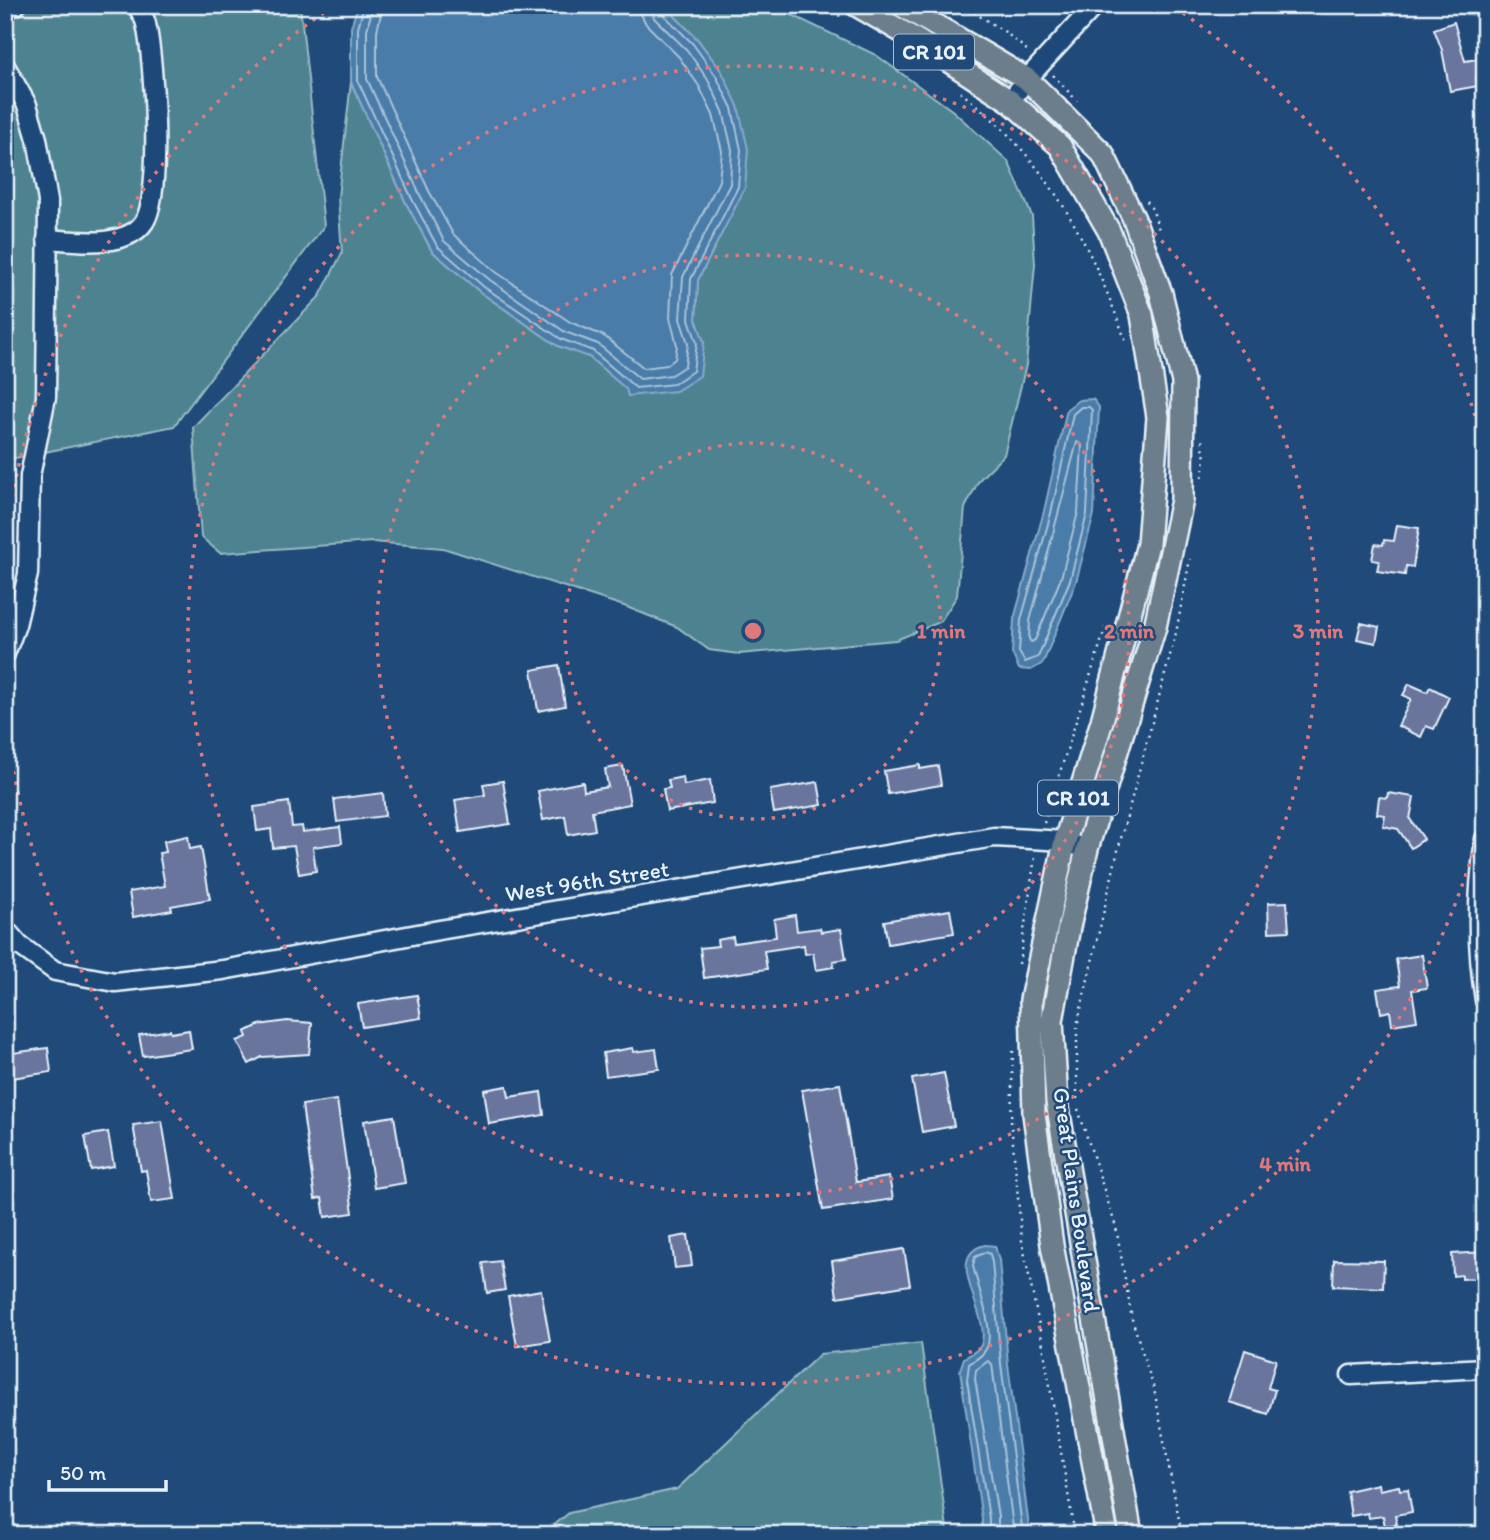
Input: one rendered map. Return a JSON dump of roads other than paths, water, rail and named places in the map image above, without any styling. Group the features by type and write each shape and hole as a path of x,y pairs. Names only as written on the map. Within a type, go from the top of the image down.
{"main road":[{"name":"Great Plains Boulevard","path":"901,5 1027,79 1103,154 1134,219 1161,293 1182,382 1182,500 1155,627 1087,849 1052,1021 1057,1102 1130,1535"},
{"name":"Great Plains Boulevard","path":"852,13 918,41 1010,101 1060,146 1109,232 1142,315 1158,417 1148,544 1102,721 1065,841 1031,1000 1034,1114 1052,1245 1107,1535"}],"street":[{"path":"5,10 16,5"},
{"path":"47,239 90,243 125,237 144,223 153,196 156,113 146,23 136,5"},
{"path":"1010,101 1095,5"},
{"path":"5,66 27,104 37,139 48,201 46,397 30,476 28,574 16,625 5,654"},
{"name":"West 96th Street","path":"5,929 19,945 55,971 115,982 223,970 439,930 994,837 1065,841 1087,849"},
{"path":"1485,839 1478,888 1478,960 1485,1000"},
{"path":"1351,1375 1485,1368"}],"water":[{"path":"358,5 664,5 698,40 722,72 738,106 748,149 745,188 698,280 696,319 704,342 700,376 676,391 628,396 626,389 589,357 558,346 480,292 432,251 406,203 351,82 351,27"},
{"path":"1093,399 1099,407 1094,514 1076,582 1043,663 1031,670 1019,669 1012,653 1014,619 1044,511 1067,409 1079,400"},
{"path":"985,1245 995,1246 999,1260 1008,1364 1030,1535 982,1535 982,1519 960,1370 964,1358 981,1345 983,1333 967,1274 967,1261 972,1251"}]}
